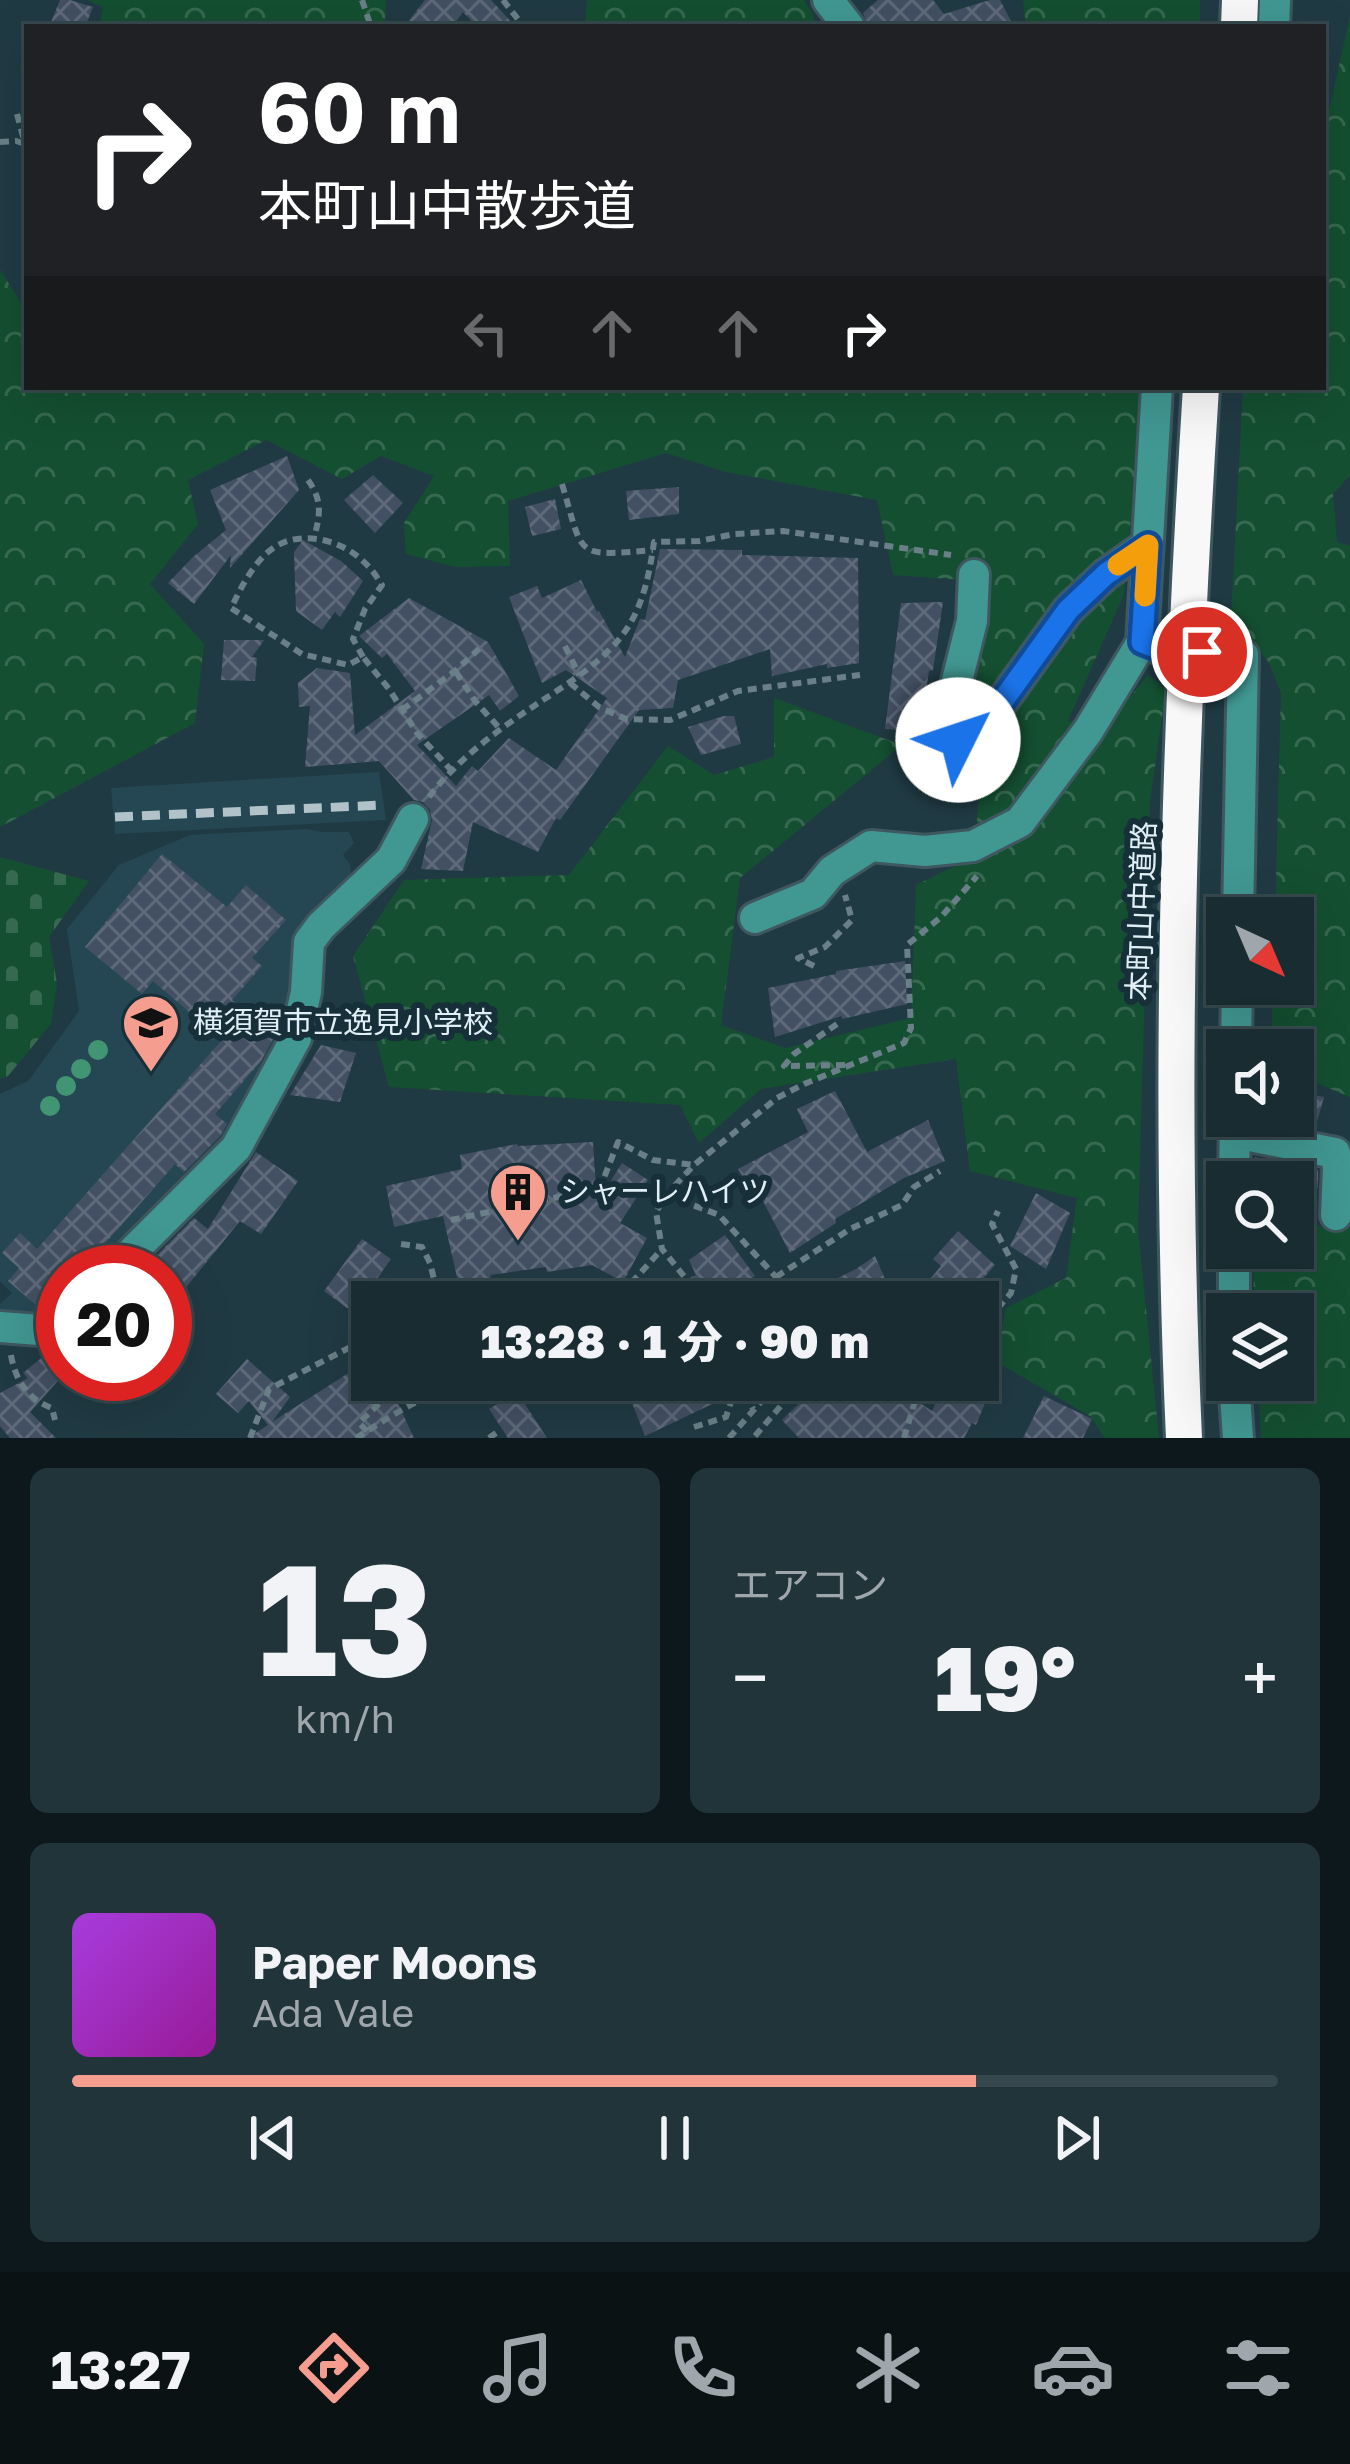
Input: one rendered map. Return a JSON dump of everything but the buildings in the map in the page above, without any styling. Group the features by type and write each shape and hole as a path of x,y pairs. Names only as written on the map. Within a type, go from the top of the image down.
{"highway":[{"name":"本町山中道路","path":"1184,1438 1174,1159 1176,937 1202,390"},
{"name":"本町山中道路","path":"1199,1438 1192,936 1218,390"}],"street":[{"path":"828,0 847,24"},
{"path":"754,918 813,894 832,871 871,846 925,851 974,846 1020,822 1151,645 1148,545 1157,390"},
{"path":"974,575 972,621 944,733 958,740 1001,703 1068,610 1106,574 1148,545"},
{"path":"1151,645 1244,655 1238,897"},
{"path":"139,1245 236,1148 296,1038 306,992 309,942 320,926 392,860 413,819"},
{"path":"1280,1137 1335,1153 1336,1215"},
{"path":"4,1327 36,1330"},
{"path":"1235,1401 1238,1438"}],"path":[{"path":"503,0 522,24"},
{"path":"17,114 24,137"},
{"path":"308,480 321,511 314,538"},
{"path":"562,484 584,548 604,555 653,550"},
{"path":"413,819 442,779 618,642 646,590 654,542 783,531 958,556 974,575"},
{"path":"363,657 348,664 302,654 231,608 247,577 271,548 306,536 336,544 362,559 382,584 353,639 417,734 452,771"},
{"path":"565,646 578,675"},
{"path":"402,710 480,648"},
{"path":"455,671 501,730"},
{"path":"569,682 599,707 626,719 670,720 738,692 860,675"},
{"path":"688,1281 662,1250 656,1212 666,1195 777,1098 904,1043 911,1028 907,945 941,917 988,865"},
{"path":"814,966 798,958 825,947 852,920 849,902 832,871"},
{"path":"837,1024 784,1066 853,1064"},
{"path":"451,1220 600,1188 618,1142 653,1160 694,1166"},
{"path":"776,1277 850,1229 902,1205 914,1187 940,1172"},
{"path":"666,1195 718,1215 778,1281"},
{"path":"998,1211 992,1224 1016,1269 1011,1293 999,1306"},
{"path":"401,1244 422,1247 434,1281"},
{"path":"633,1281 662,1250"},
{"path":"4,1327 17,1381 39,1403 52,1408 55,1420"},
{"path":"250,1438 269,1389 351,1347"},
{"path":"368,1431 359,1423 381,1401"},
{"path":"356,1438 415,1401"},
{"path":"694,1427 726,1417 732,1401"},
{"path":"750,1401 753,1408"},
{"path":"728,1438 760,1401"},
{"path":"756,1437 786,1401"},
{"path":"904,1438 915,1401"}],"shaded area":[{"path":"379,772 386,820 115,834 111,788"},
{"name":"横須賀市立逸見小学校","path":"307,829 349,832 354,843 343,855 350,864 353,890 308,929 290,1032 230,1144 134,1245 36,1245 36,1316 0,1315 0,1304 12,1293 0,1281 0,1094 28,1081 79,1011 67,929 119,865 190,835"}],"green space":[{"path":"88,0 386,0 385,24 100,24 103,8"},
{"path":"587,0 804,0 814,24 585,24"},
{"path":"1023,0 1200,0 1200,24 1026,24"},
{"path":"1350,15 1350,475 1333,494 1337,542 1350,546 1350,1097 1314,1082 1314,1029 1272,1029 1272,1005 1314,1005 1314,897 1276,897 1281,693 1268,661 1231,619 1243,390 1326,390 1326,125"},
{"path":"0,269 24,308 24,390 1143,390 1124,594 1068,721 1108,724 1148,675 1166,689 1150,801 1138,1229 1159,1438 1105,1438 1090,1416 999,1363 1006,1308 1066,1278 1077,1198 970,1171 956,1059 761,1089 699,1143 680,1105 389,1087 353,956 404,880 569,875 668,746 714,775 774,757 774,698 902,745 740,878 721,1025 785,1048 911,1018 916,885 975,856 981,753 926,727 965,580 893,575 877,500 726,472 666,453 508,501 510,566 455,567 406,554 404,523 434,476 381,456 342,479 266,440 188,480 198,524 150,584 204,644 195,723 0,827"},
{"path":"0,857 89,881 49,937 57,984 51,1024 8,1076 0,1079"},
{"path":"1314,1226 1350,1228 1350,1438 1261,1438 1259,1401 1314,1401 1314,1293 1254,1293 1253,1269 1314,1269"}],"railway":[{"path":"115,817 384,805"}],"slow traffic":[{"path":"1118,565 1148,545 1145,596"}],"place":[{"name":"横須賀市立逸見小学校","path":"151,1074"},
{"name":"シャーレハイツ","path":"518,1243"}],"route":[{"path":"958,740 1001,703 1068,610 1106,574 1148,545 1142,642 1160,649 1202,652"}]}
